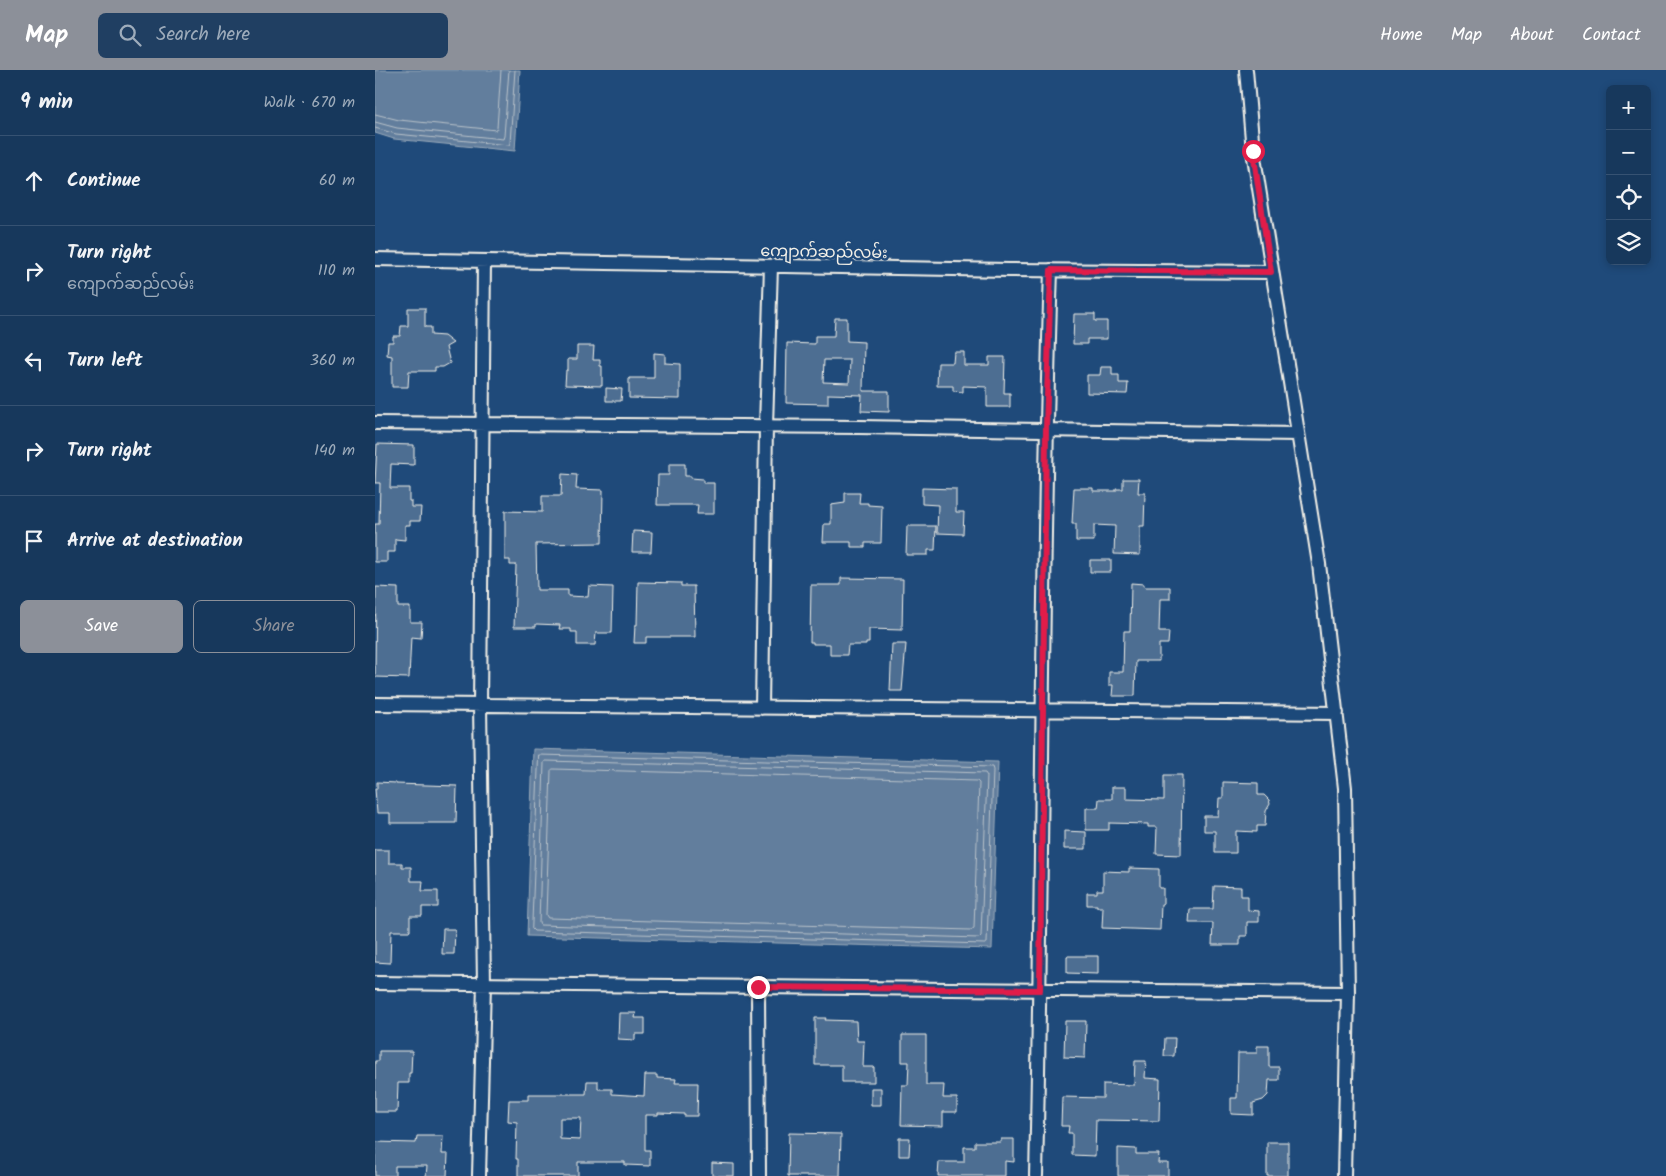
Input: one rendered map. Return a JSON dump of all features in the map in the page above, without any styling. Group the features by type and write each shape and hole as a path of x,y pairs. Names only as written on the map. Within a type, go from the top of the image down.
{"street":[{"path":"1246,70 1253,151 1319,564 1345,788 1348,993 1344,1176"},
{"name":"ကျောက်ဆည်လမ်း","path":"375,259 1271,272"},
{"path":"479,1176 484,984 480,705 484,261"},
{"path":"762,708 766,426 771,266"},
{"path":"1037,1176 1046,430 1051,270"},
{"path":"375,423 766,426 1298,434"},
{"path":"375,704 1337,713"},
{"path":"375,983 1348,993"},
{"path":"758,987 759,1176"}],"water":[{"path":"375,70 520,70 515,151 394,139 375,133"},
{"path":"533,749 998,762 992,949 527,936"}],"building":[{"path":"408,308 425,308 425,327 431,327 431,335 444,336 453,343 446,347 450,363 443,367 435,367 435,371 409,371 408,387 392,387 392,356 387,355 388,342 393,342 393,336 400,336 401,326 408,326"},
{"path":"1074,314 1095,314 1095,321 1107,321 1107,339 1087,339 1087,344 1073,344"},
{"path":"835,318 847,318 847,341 864,342 863,391 889,391 889,412 861,411 862,395 828,394 828,404 786,403 787,343 815,344 815,336 834,336","holes":["824,360 850,360 849,383 823,382"]},
{"path":"577,346 594,346 593,360 600,360 600,366 602,366 602,386 565,385 568,359 577,359"},
{"path":"954,352 964,352 964,365 989,365 989,357 1005,357 1004,393 1010,393 1010,407 987,407 987,387 963,386 963,392 953,391 953,386 937,386 938,363 953,363"},
{"path":"654,353 665,354 665,363 680,364 680,399 629,398 629,378 654,378"},
{"path":"1101,367 1112,367 1112,375 1119,375 1119,383 1128,383 1127,394 1087,393 1087,375 1100,375"},
{"path":"606,388 622,389 621,401 606,401"},
{"path":"377,444 414,445 414,465 391,464 390,488 409,488 411,507 421,507 420,521 410,521 410,525 405,525 405,540 395,539 395,552 387,552 387,562 375,562 375,524 379,524 380,483 375,483"},
{"path":"669,464 685,464 685,476 703,479 703,483 714,483 714,514 697,514 698,505 657,505 658,475 669,475"},
{"path":"562,474 577,475 576,489 603,490 602,543 536,544 537,590 568,590 568,596 588,597 589,586 613,587 612,633 596,633 595,645 577,645 577,632 571,632 571,629 559,629 560,625 536,624 536,627 514,627 516,565 510,565 510,560 505,560 505,511 542,512 542,496 561,496"},
{"path":"1123,479 1139,479 1138,493 1145,493 1144,526 1140,526 1140,555 1114,554 1115,526 1094,525 1094,541 1076,541 1076,524 1072,524 1074,488 1093,488 1093,491 1116,491 1116,489 1123,489"},
{"path":"922,488 956,489 956,512 964,512 963,534 937,533 938,505 922,504"},
{"path":"845,493 860,493 859,503 882,506 881,543 865,543 865,547 851,547 851,542 823,542 824,524 831,524 831,505 845,503"},
{"path":"907,526 936,526 935,550 928,550 928,555 906,555"},
{"path":"633,531 652,532 651,552 632,552"},
{"path":"1090,560 1111,560 1111,572 1090,572"},
{"path":"841,578 903,579 902,630 869,629 869,643 866,643 866,645 848,645 847,655 830,655 830,644 813,644 813,642 810,642 811,585 841,585"},
{"path":"638,582 681,583 681,586 694,586 695,637 646,637 646,643 634,643 635,625 637,625"},
{"path":"1131,583 1144,584 1144,587 1170,587 1170,599 1160,599 1159,632 1169,632 1168,644 1159,644 1159,661 1136,661 1135,696 1112,696 1113,685 1109,685 1109,672 1123,672 1124,631 1130,631"},
{"path":"376,587 398,588 398,607 410,607 410,622 422,622 421,638 411,637 409,678 375,677"},
{"path":"892,644 906,644 902,691 890,691"},
{"path":"1164,775 1182,775 1181,855 1156,854 1157,827 1148,827 1148,824 1109,823 1109,830 1086,830 1086,808 1098,808 1099,799 1112,799 1112,787 1126,787 1126,799 1164,800"},
{"path":"377,782 457,786 456,823 390,823 390,813 377,813 375,789 377,789"},
{"path":"1223,782 1258,783 1258,795 1264,795 1270,804 1266,811 1265,826 1257,826 1257,832 1236,831 1236,853 1215,853 1215,831 1204,831 1204,816 1218,816 1219,798 1223,798"},
{"path":"1064,831 1086,832 1086,849 1064,849"},
{"path":"375,850 389,850 389,863 402,863 402,867 411,867 411,881 423,881 422,891 438,891 438,907 422,907 422,916 410,916 410,931 391,931 390,963 375,962"},
{"path":"1129,868 1159,869 1159,888 1163,888 1160,930 1102,928 1103,907 1087,905 1087,893 1097,893 1097,890 1103,890 1103,871 1129,872"},
{"path":"1214,886 1241,887 1241,896 1248,896 1248,910 1259,911 1259,922 1247,922 1247,936 1240,936 1240,945 1212,945 1213,923 1189,923 1190,909 1213,909"},
{"path":"443,929 455,929 454,954 442,954"},
{"path":"1067,956 1098,956 1098,974 1067,973"},
{"path":"619,1013 636,1013 635,1018 645,1018 645,1034 635,1034 635,1040 618,1039"},
{"path":"815,1018 856,1021 857,1041 864,1041 863,1067 874,1067 874,1082 842,1082 842,1065 815,1065"},
{"path":"1065,1021 1086,1021 1085,1058 1064,1057"},
{"path":"902,1035 926,1035 926,1085 944,1085 943,1098 957,1098 957,1112 943,1112 943,1126 901,1125 902,1085 908,1085 909,1062 902,1062"},
{"path":"1165,1038 1175,1038 1174,1056 1164,1056"},
{"path":"1257,1046 1269,1046 1269,1067 1279,1067 1279,1080 1269,1080 1268,1095 1263,1100 1253,1103 1253,1115 1231,1114 1231,1098 1237,1098 1238,1053 1257,1053"},
{"path":"379,1051 412,1051 409,1083 398,1083 397,1112 375,1112 375,1061 379,1061"},
{"path":"1135,1061 1146,1061 1145,1078 1160,1079 1159,1121 1096,1120 1095,1156 1072,1155 1072,1133 1068,1133 1069,1126 1061,1126 1062,1097 1103,1098 1103,1084 1134,1085"},
{"path":"645,1075 657,1075 657,1078 676,1079 675,1083 698,1083 697,1116 658,1113 658,1115 645,1115 645,1150 650,1150 650,1166 625,1165 625,1162 578,1162 578,1176 518,1176 518,1159 516,1159 517,1122 508,1121 509,1100 528,1100 528,1094 586,1094 587,1081 598,1081 598,1089 612,1089 612,1094 644,1096","holes":["560,1118 581,1118 580,1140 560,1139"]},
{"path":"871,1088 881,1088 881,1105 871,1105"},
{"path":"789,1133 841,1134 840,1176 788,1176"},
{"path":"417,1136 443,1136 442,1154 448,1154 447,1176 426,1176 427,1166 395,1166 395,1176 375,1176 375,1142 416,1143"},
{"path":"899,1138 910,1138 909,1156 899,1156"},
{"path":"1001,1139 1014,1139 1014,1162 1005,1161 1005,1176 938,1176 939,1162 964,1162 964,1147 975,1147 975,1142 1001,1142"},
{"path":"1267,1142 1288,1142 1288,1176 1267,1176"},
{"path":"1118,1148 1136,1149 1136,1154 1159,1154 1158,1163 1168,1163 1168,1176 1118,1176"},
{"path":"712,1163 734,1164 734,1176 712,1176"}],"route":[{"path":"758,987 1040,990 1046,430 1051,270 1271,272 1253,151"}]}
